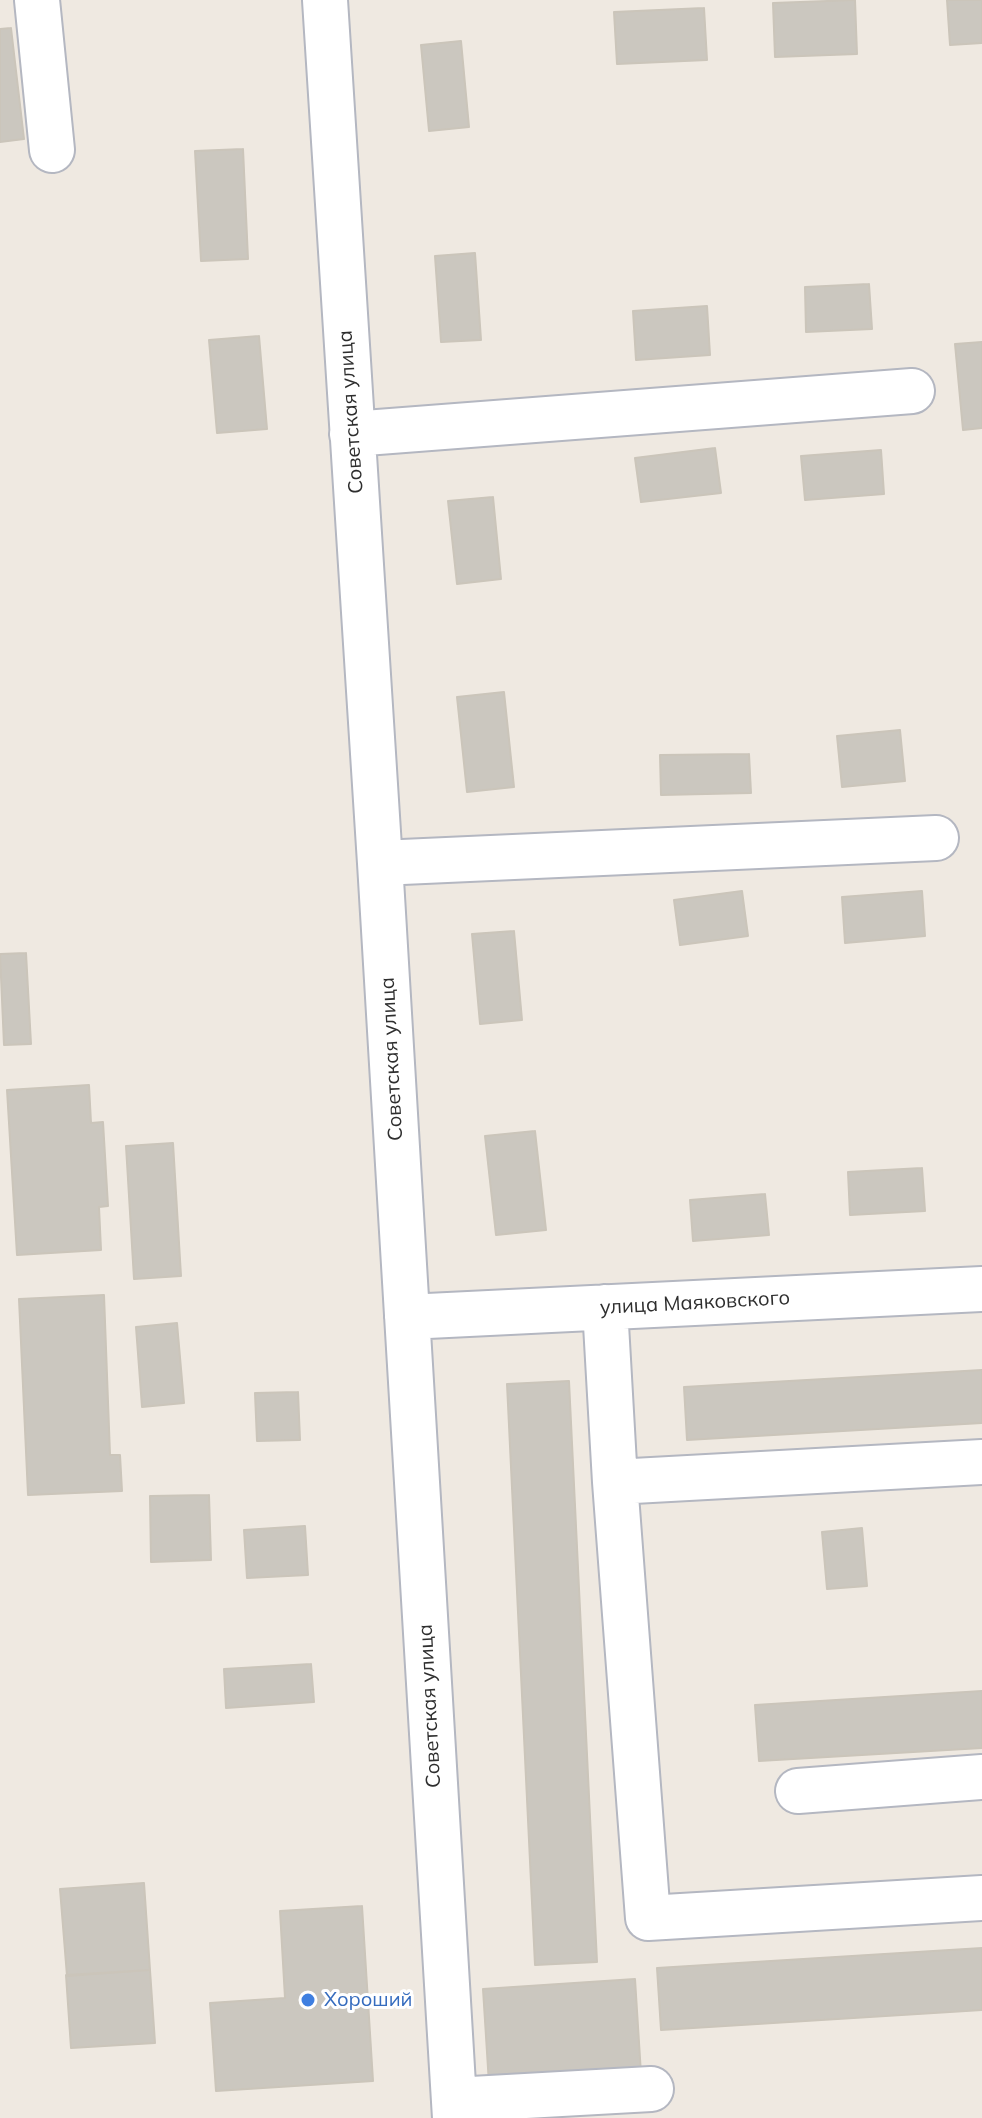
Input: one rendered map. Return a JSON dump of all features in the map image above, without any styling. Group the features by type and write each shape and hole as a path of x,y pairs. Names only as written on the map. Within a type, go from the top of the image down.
{"street":[{"path":"37,0 52,150"},
{"name":"Советская улица","path":"325,0 454,2109"},
{"path":"352,434 912,391"},
{"path":"380,863 936,838"},
{"name":"улица Маяковского","path":"407,1317 982,1289"},
{"path":"605,1307 648,1918 982,1898"},
{"path":"615,1482 982,1462"},
{"path":"798,1791 982,1777"},
{"path":"454,2109 651,2089"}],"building":[{"path":"855,0 857,54 775,57 773,3"},
{"path":"947,0 982,0 982,43 950,45"},
{"path":"704,8 707,60 617,64 614,12"},
{"path":"11,28 24,139 0,142 0,29"},
{"path":"461,41 469,127 429,131 421,45"},
{"path":"243,149 248,259 201,261 195,151"},
{"path":"475,253 481,340 441,342 435,256"},
{"path":"869,284 872,329 806,332 805,287"},
{"path":"707,306 710,355 636,360 633,311"},
{"path":"259,336 267,429 217,433 209,340"},
{"path":"982,342 982,428 963,430 955,344"},
{"path":"715,448 721,493 641,502 635,458"},
{"path":"881,450 884,494 805,500 801,456"},
{"path":"493,497 501,579 457,584 448,501"},
{"path":"504,692 514,787 467,792 457,697"},
{"path":"900,730 905,781 842,787 837,736"},
{"path":"749,754 751,793 661,795 660,755"},
{"path":"742,891 748,936 680,945 674,900"},
{"path":"922,891 925,936 845,943 842,897"},
{"path":"514,931 522,1020 480,1024 472,934"},
{"path":"26,953 31,1044 4,1045 0,954"},
{"path":"89,1085 91,1123 103,1122 108,1206 99,1207 101,1250 17,1255 7,1090"},
{"path":"535,1131 546,1230 496,1235 485,1136"},
{"path":"173,1143 181,1276 134,1279 126,1146"},
{"path":"922,1168 925,1211 850,1215 848,1172"},
{"path":"765,1194 769,1235 693,1241 690,1200"},
{"path":"104,1295 110,1455 120,1455 122,1491 28,1495 19,1299"},
{"path":"177,1323 184,1403 142,1407 136,1327"},
{"path":"982,1370 982,1423 687,1440 684,1387"},
{"path":"569,1381 597,1962 535,1965 507,1384"},
{"path":"298,1392 300,1440 257,1441 255,1393"},
{"path":"209,1495 211,1560 151,1562 150,1496"},
{"path":"305,1526 308,1575 247,1578 244,1530"},
{"path":"862,1528 867,1586 827,1589 822,1532"},
{"path":"311,1664 314,1702 226,1708 224,1669"},
{"path":"982,1691 982,1748 759,1761 755,1705"},
{"path":"144,1883 150,1970 67,1976 60,1889"},
{"name":"Хороший","path":"362,1906 373,2081 216,2091 210,2003 285,1998 280,1911"},
{"path":"982,1948 982,2010 661,2030 657,1968"},
{"path":"150,1970 155,2043 71,2048 66,1975"},
{"path":"635,1979 641,2074 489,2084 483,1989"}],"place":[{"name":"Хороший","path":"308,2000"}]}
